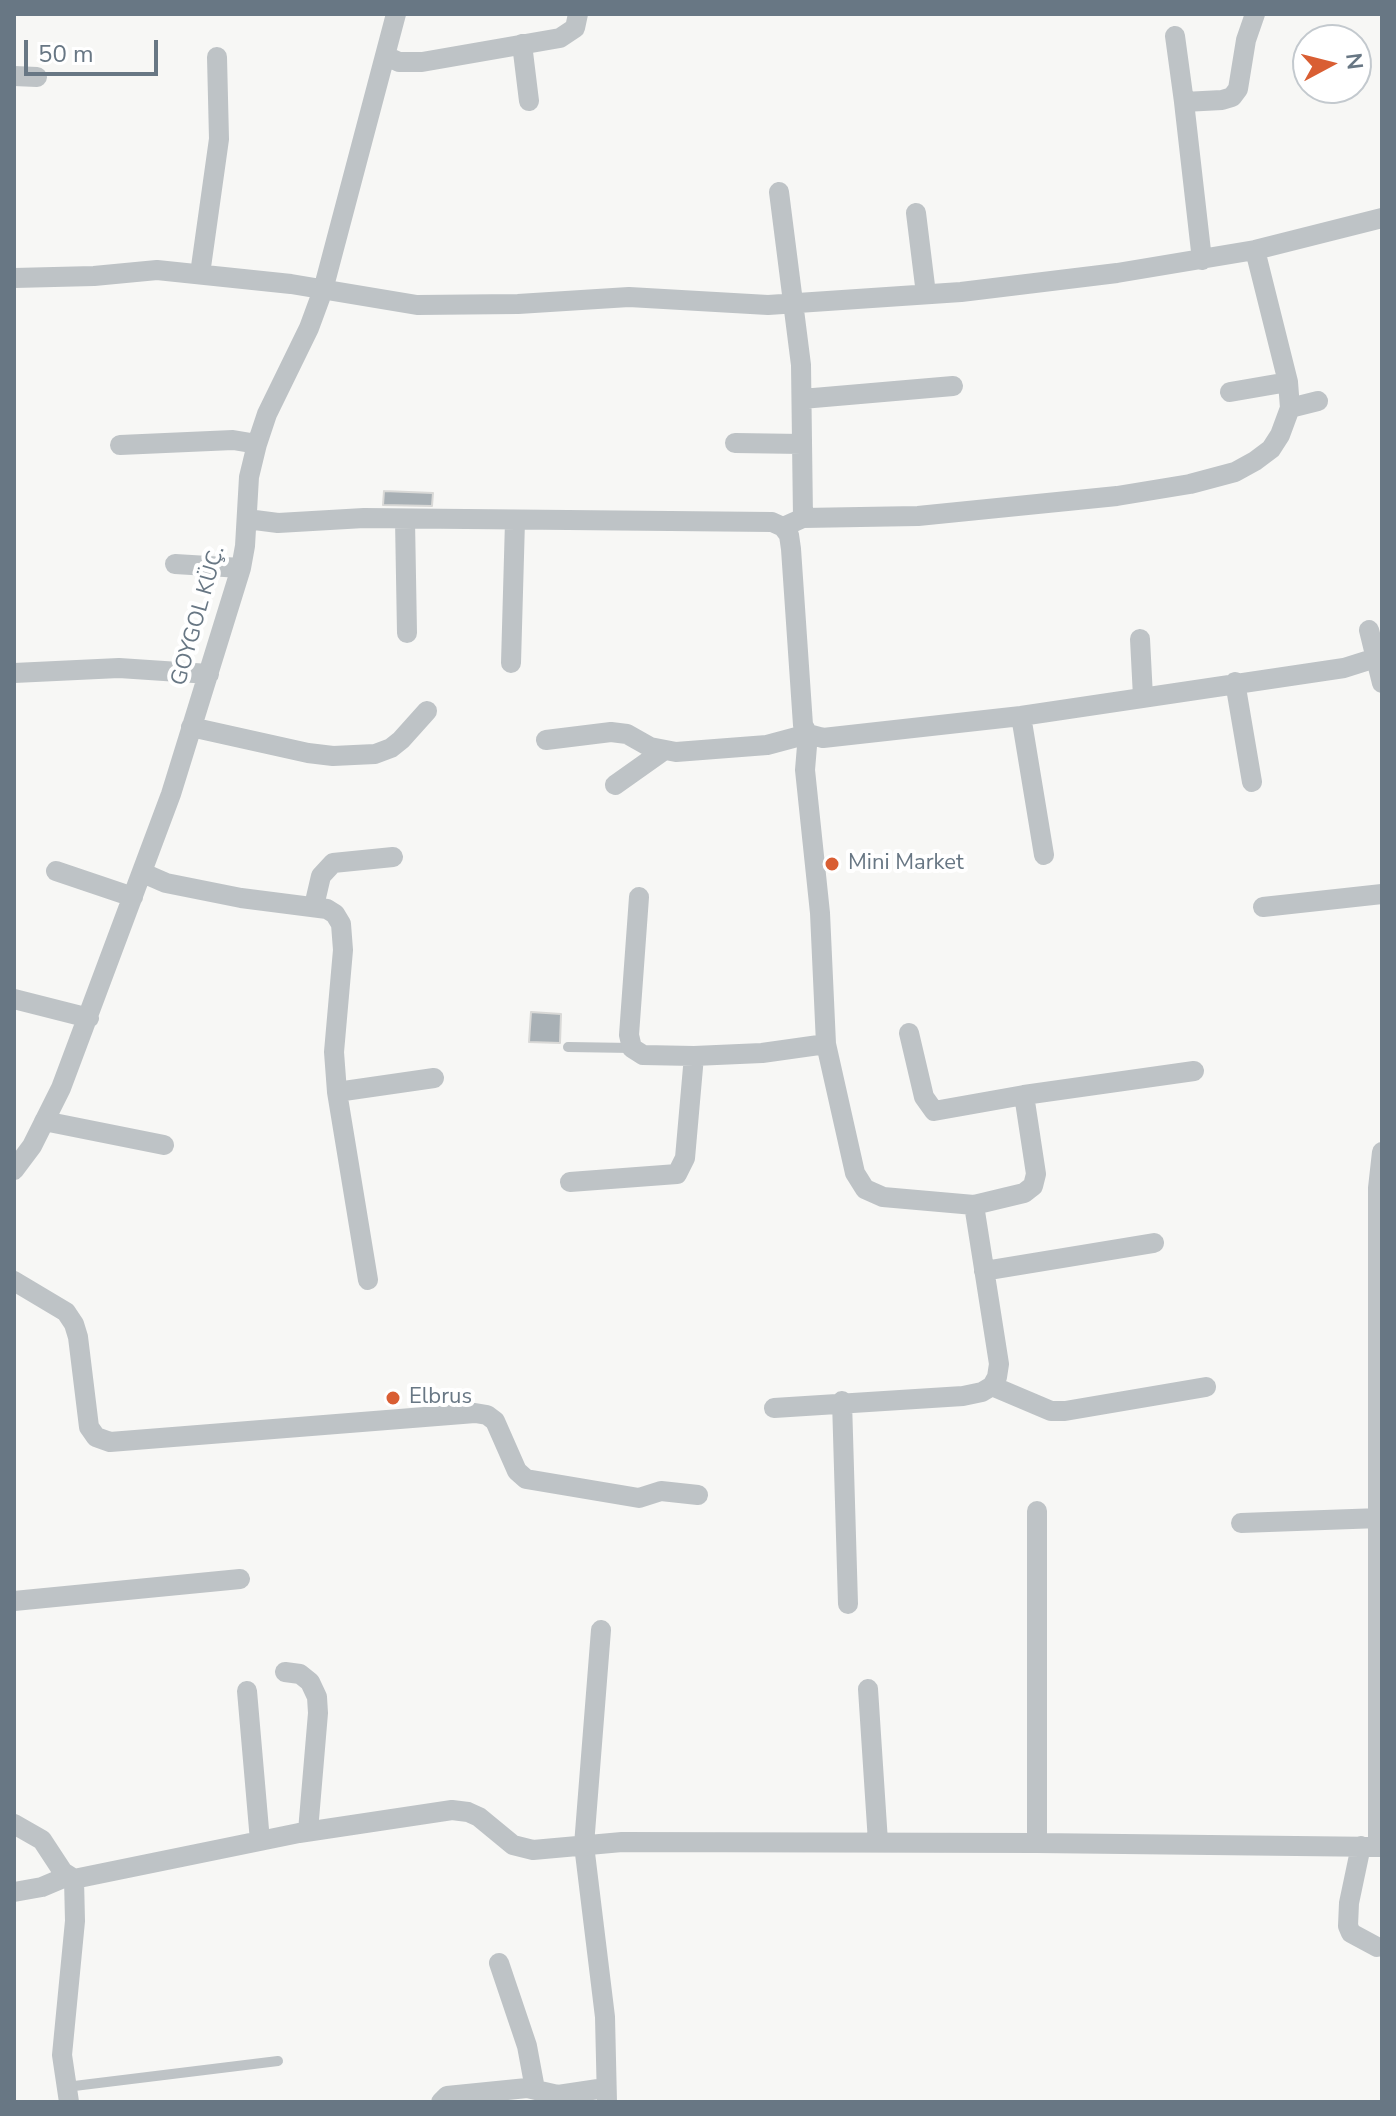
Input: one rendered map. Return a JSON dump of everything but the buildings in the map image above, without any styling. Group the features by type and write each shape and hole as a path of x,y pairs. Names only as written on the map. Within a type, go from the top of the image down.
{"street":[{"name":"GOYGOL KÜÇ.","path":"14,1170 32,1146 61,1088 89,1018 143,873 209,674 241,568 249,477 257,444 267,414 309,328 323,290 396,14"},
{"path":"386,56 399,62 422,62 560,38 575,28 578,14"},
{"path":"1184,102 1232,97 1238,89 1246,40 1255,14"},
{"path":"1175,36 1202,260"},
{"path":"522,44 529,101"},
{"path":"200,274 219,139 217,57"},
{"path":"14,76 37,77"},
{"path":"779,192 795,304 802,399 803,518"},
{"path":"916,213 926,294"},
{"path":"14,278 94,276 157,270 438,306 629,297 744,305 795,304 1024,287 1255,250 1382,218"},
{"path":"783,527 803,518 918,516 1117,496 1190,484 1235,472 1255,461 1271,449 1290,408 1288,382 1255,250"},
{"path":"1230,392 1288,382"},
{"path":"802,399 953,386"},
{"path":"1290,408 1318,401"},
{"path":"120,445 233,440 257,444"},
{"path":"735,443 802,444"},
{"path":"247,519 278,523 364,518 772,522 783,527 789,535 791,549 801,711 808,734 805,770 820,913 826,1044 855,1173 865,1189 883,1197 974,1205 1024,1193 1033,1186 1036,1174 1024,1095"},
{"path":"405,520 407,633"},
{"path":"511,663 515,521"},
{"path":"175,564 241,568"},
{"path":"1369,630 1379,657 1382,683"},
{"path":"1140,639 1143,697"},
{"path":"546,740 611,732 627,734 663,751 676,752 767,745 808,734 838,738 1021,716 1354,666 1379,657"},
{"path":"14,673 119,668 209,674"},
{"path":"1235,682 1252,782"},
{"path":"191,727 308,753 333,756 375,754 401,740 427,711"},
{"path":"1021,716 1044,855"},
{"path":"615,785 663,751"},
{"path":"314,906 321,876 333,863 393,857"},
{"path":"56,871 133,897"},
{"path":"143,873 166,883 241,898 314,906 335,914 343,933 334,1030 337,1092 368,1280"},
{"path":"1263,907 1382,894"},
{"path":"639,897 629,1035 632,1048 643,1055 694,1056 762,1053 826,1044"},
{"path":"14,999 89,1018"},
{"path":"909,1033 924,1097 934,1111 1194,1071"},
{"path":"570,1182 677,1174 685,1158 694,1056"},
{"path":"337,1092 434,1078"},
{"path":"44,1121 164,1145"},
{"path":"1377,1947 1351,1933 1348,1926 1349,1903 1374,1846 1382,1152"},
{"path":"774,1408 842,1401 963,1396 982,1392 992,1386 999,1364 974,1205"},
{"path":"984,1271 1154,1243"},
{"path":"14,1281 66,1312 74,1324 89,1427 96,1437 110,1442 475,1413 487,1415 495,1421 517,1471 526,1479 639,1498 661,1491 698,1495"},
{"path":"992,1386 1051,1411 1206,1387"},
{"path":"842,1401 848,1604"},
{"path":"1037,1511 1037,1843"},
{"path":"1241,1523 1380,1518"},
{"path":"14,1601 240,1579"},
{"path":"441,2102 447,2096 535,2089 558,2095 606,2095 605,2017 584,1845 601,1630"},
{"path":"285,1672 300,1674 310,1682 317,1697 308,1831"},
{"path":"868,1689 878,1842"},
{"path":"247,1691 260,1841"},
{"path":"14,1892 71,1877 308,1831 452,1810 479,1817 519,1849 533,1850 622,1842 1374,1846"},
{"path":"14,1824 42,1840 71,1877 75,1921 62,2042 68,2095"},
{"path":"499,1963 527,2046 535,2089"}],"lane":[{"path":"568,1047 632,1048"},
{"path":"68,2095 278,2061"}],"place":[{"name":"Mini Market","path":"832,864"},
{"name":"Elbrus","path":"393,1398"}]}
